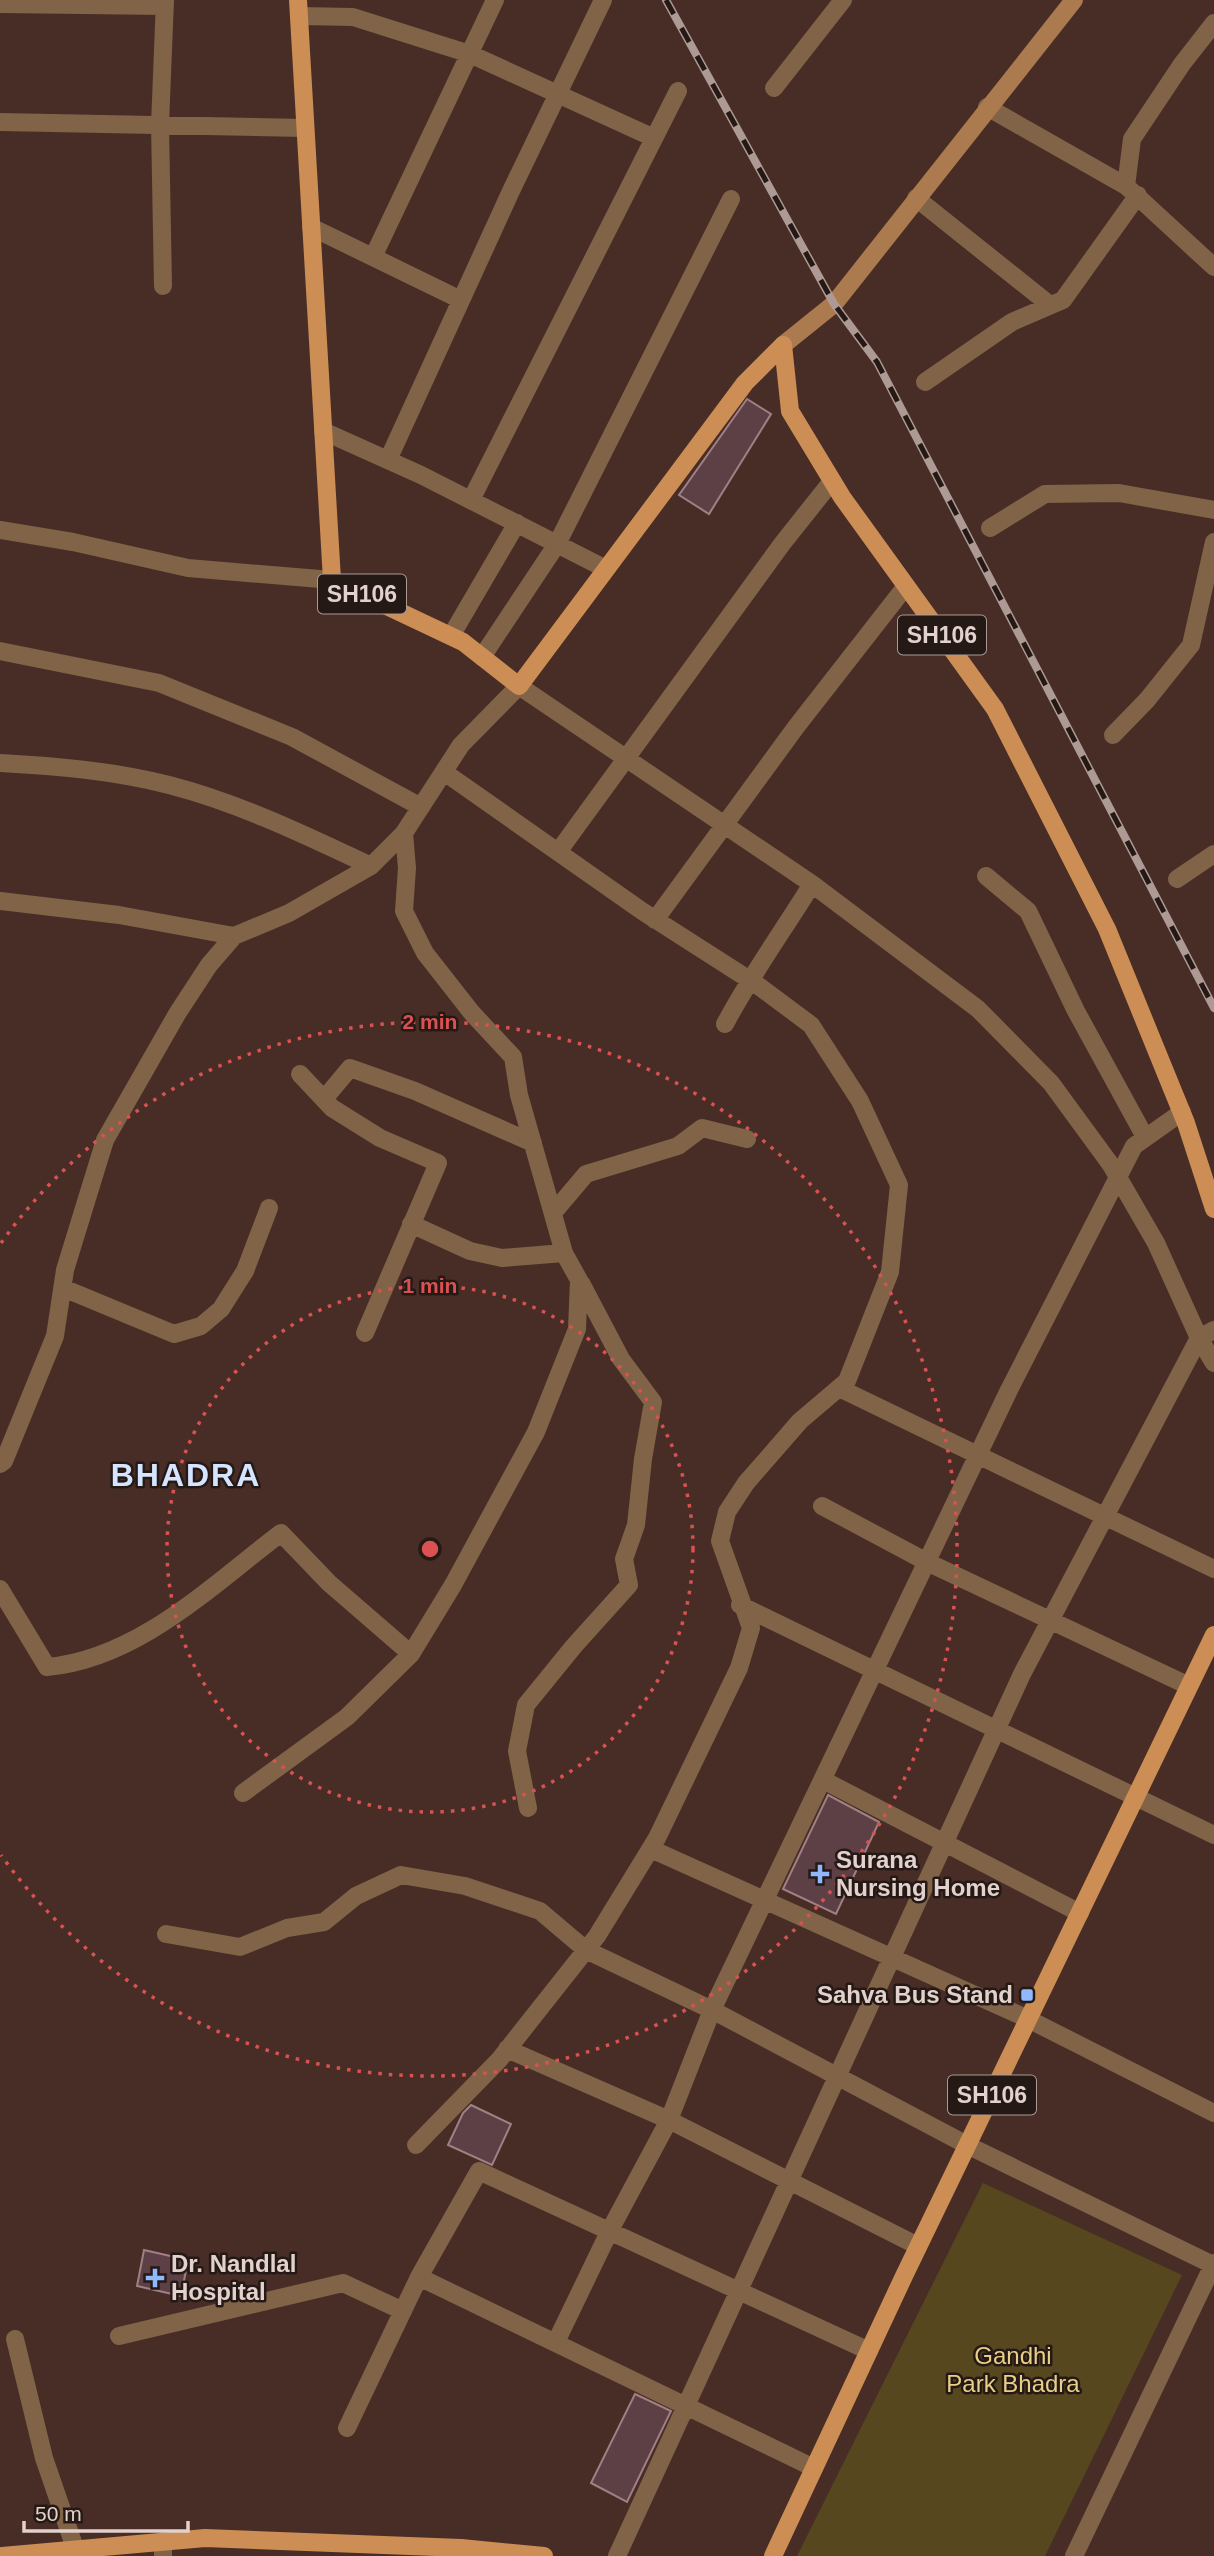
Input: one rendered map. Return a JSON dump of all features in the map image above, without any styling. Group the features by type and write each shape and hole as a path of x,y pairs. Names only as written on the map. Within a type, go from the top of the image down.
{"main road":[{"path":"519,686 745,383 783,345 834,304 1067,2"},
{"name":"SH106","path":"298,8 332,580 451,636 519,686"},
{"name":"SH106","path":"783,345 790,411 832,481 995,709 1107,929 1182,1112 1214,1209"},
{"name":"SH106","path":"773,2556 918,2246 1214,1635"},
{"path":"2,2556 75,2548 163,2549 205,2538 461,2548 544,2556"}],"street":[{"path":"374,255 495,0"},
{"path":"388,460 603,0"},
{"path":"774,88 843,0"},
{"path":"0,4 165,3 160,125 163,286"},
{"path":"298,8 353,18 470,54 654,138"},
{"path":"925,382 1012,322 1063,300 1132,190 1132,139 1182,64 1214,23"},
{"path":"471,500 678,91"},
{"path":"987,107 1132,190 1214,267"},
{"path":"0,122 305,128"},
{"path":"916,198 1050,305"},
{"path":"482,657 557,544 731,199"},
{"path":"311,227 374,255 461,300"},
{"path":"323,431 471,500 606,569"},
{"path":"558,852 782,544 832,481"},
{"path":"990,528 1045,494 1119,493 1214,510"},
{"path":"451,636 517,523"},
{"path":"0,530 74,542 188,568 332,580"},
{"path":"1113,735 1147,700 1191,645 1211,569 1214,542"},
{"path":"655,920 877,619 906,586"},
{"path":"0,651 159,683 292,737 421,807"},
{"path":"0,1464 55,1336 65,1270 105,1140 177,1014 209,965 234,936 289,913 371,866 404,833 461,746 519,686 811,884 978,1009 1051,1083 1117,1177 1207,1334 1214,1363"},
{"path":"0,763 69,767 168,785 246,810 371,866"},
{"path":"416,2145 507,2049 586,1950 651,1849 739,1668 751,1628 740,1605 720,1541 727,1512 747,1483 800,1421 839,1388 852,1370 890,1272 898,1185 860,1101 811,1026 749,979 655,920 444,772"},
{"path":"404,833 407,868 404,911 425,953 472,1013 513,1057 519,1095 564,1253 621,1359 653,1402 643,1459 636,1525 624,1559 629,1585 526,1705 517,1751 528,1808"},
{"path":"1177,878 1214,854"},
{"path":"986,876 1028,911 1076,1011 1145,1137"},
{"path":"725,1024 749,979 770,954 811,884"},
{"path":"0,901 119,915 234,936"},
{"path":"324,1099 350,1068 415,1091 533,1143"},
{"path":"300,1074 332,1108 380,1138 438,1163 365,1333"},
{"path":"556,2342 610,2230 668,2120 712,2010 977,1455 1117,1177 1134,1146 1182,1112"},
{"path":"553,1213 586,1174 678,1146 702,1128 747,1139"},
{"path":"64,1288 174,1334 201,1326 221,1309 245,1270 270,1208"},
{"path":"411,1224 470,1251 502,1258 564,1253"},
{"path":"243,1793 347,1717 411,1654 453,1585 536,1432 578,1329 579,1280"},
{"path":"617,2556 996,1731 1105,1517 1207,1334"},
{"path":"839,1388 1214,1569"},
{"path":"822,1506 927,1562 1189,1686"},
{"path":"0,1589 47,1667 69,1665 143,1636 281,1533 328,1583 411,1654"},
{"path":"740,1605 1214,1835"},
{"path":"823,1780 945,1840 1080,1913"},
{"path":"651,1849 1028,2019 1214,2113"},
{"path":"166,1934 240,1947 287,1928 324,1922 356,1896 401,1875 465,1886 540,1911 586,1950 712,2010 967,2145 1214,2264 1074,2556"},
{"path":"507,2049 668,2120 918,2246"},
{"path":"347,2428 419,2277 479,2171 869,2351"},
{"path":"419,2277 814,2468"},
{"path":"119,2336 343,2283 403,2311"},
{"path":"15,2339 44,2458 75,2548"}],"green space":[{"name":"Gandhi Park Bhadra","path":"983,2183 1182,2275 1045,2556 797,2556"}],"building":[{"path":"747,399 771,414 709,514 679,495"},
{"path":"828,1795 879,1822 836,1914 783,1889"},
{"path":"471,2105 511,2124 492,2165 448,2145 463,2113"},
{"path":"144,2250 188,2260 181,2296 137,2286"},
{"path":"635,2394 671,2411 627,2502 591,2483"}],"railway":[{"path":"666,0 834,304 877,362 1214,1008"}],"place":[{"name":"Surana Nursing Home","path":"820,1874"},
{"name":"Sahva Bus Stand","path":"1027,1995"},
{"name":"Dr. Nandlal Hospital","path":"155,2278"}],"district":[{"name":"BHADRA","path":"186,1475"}]}
